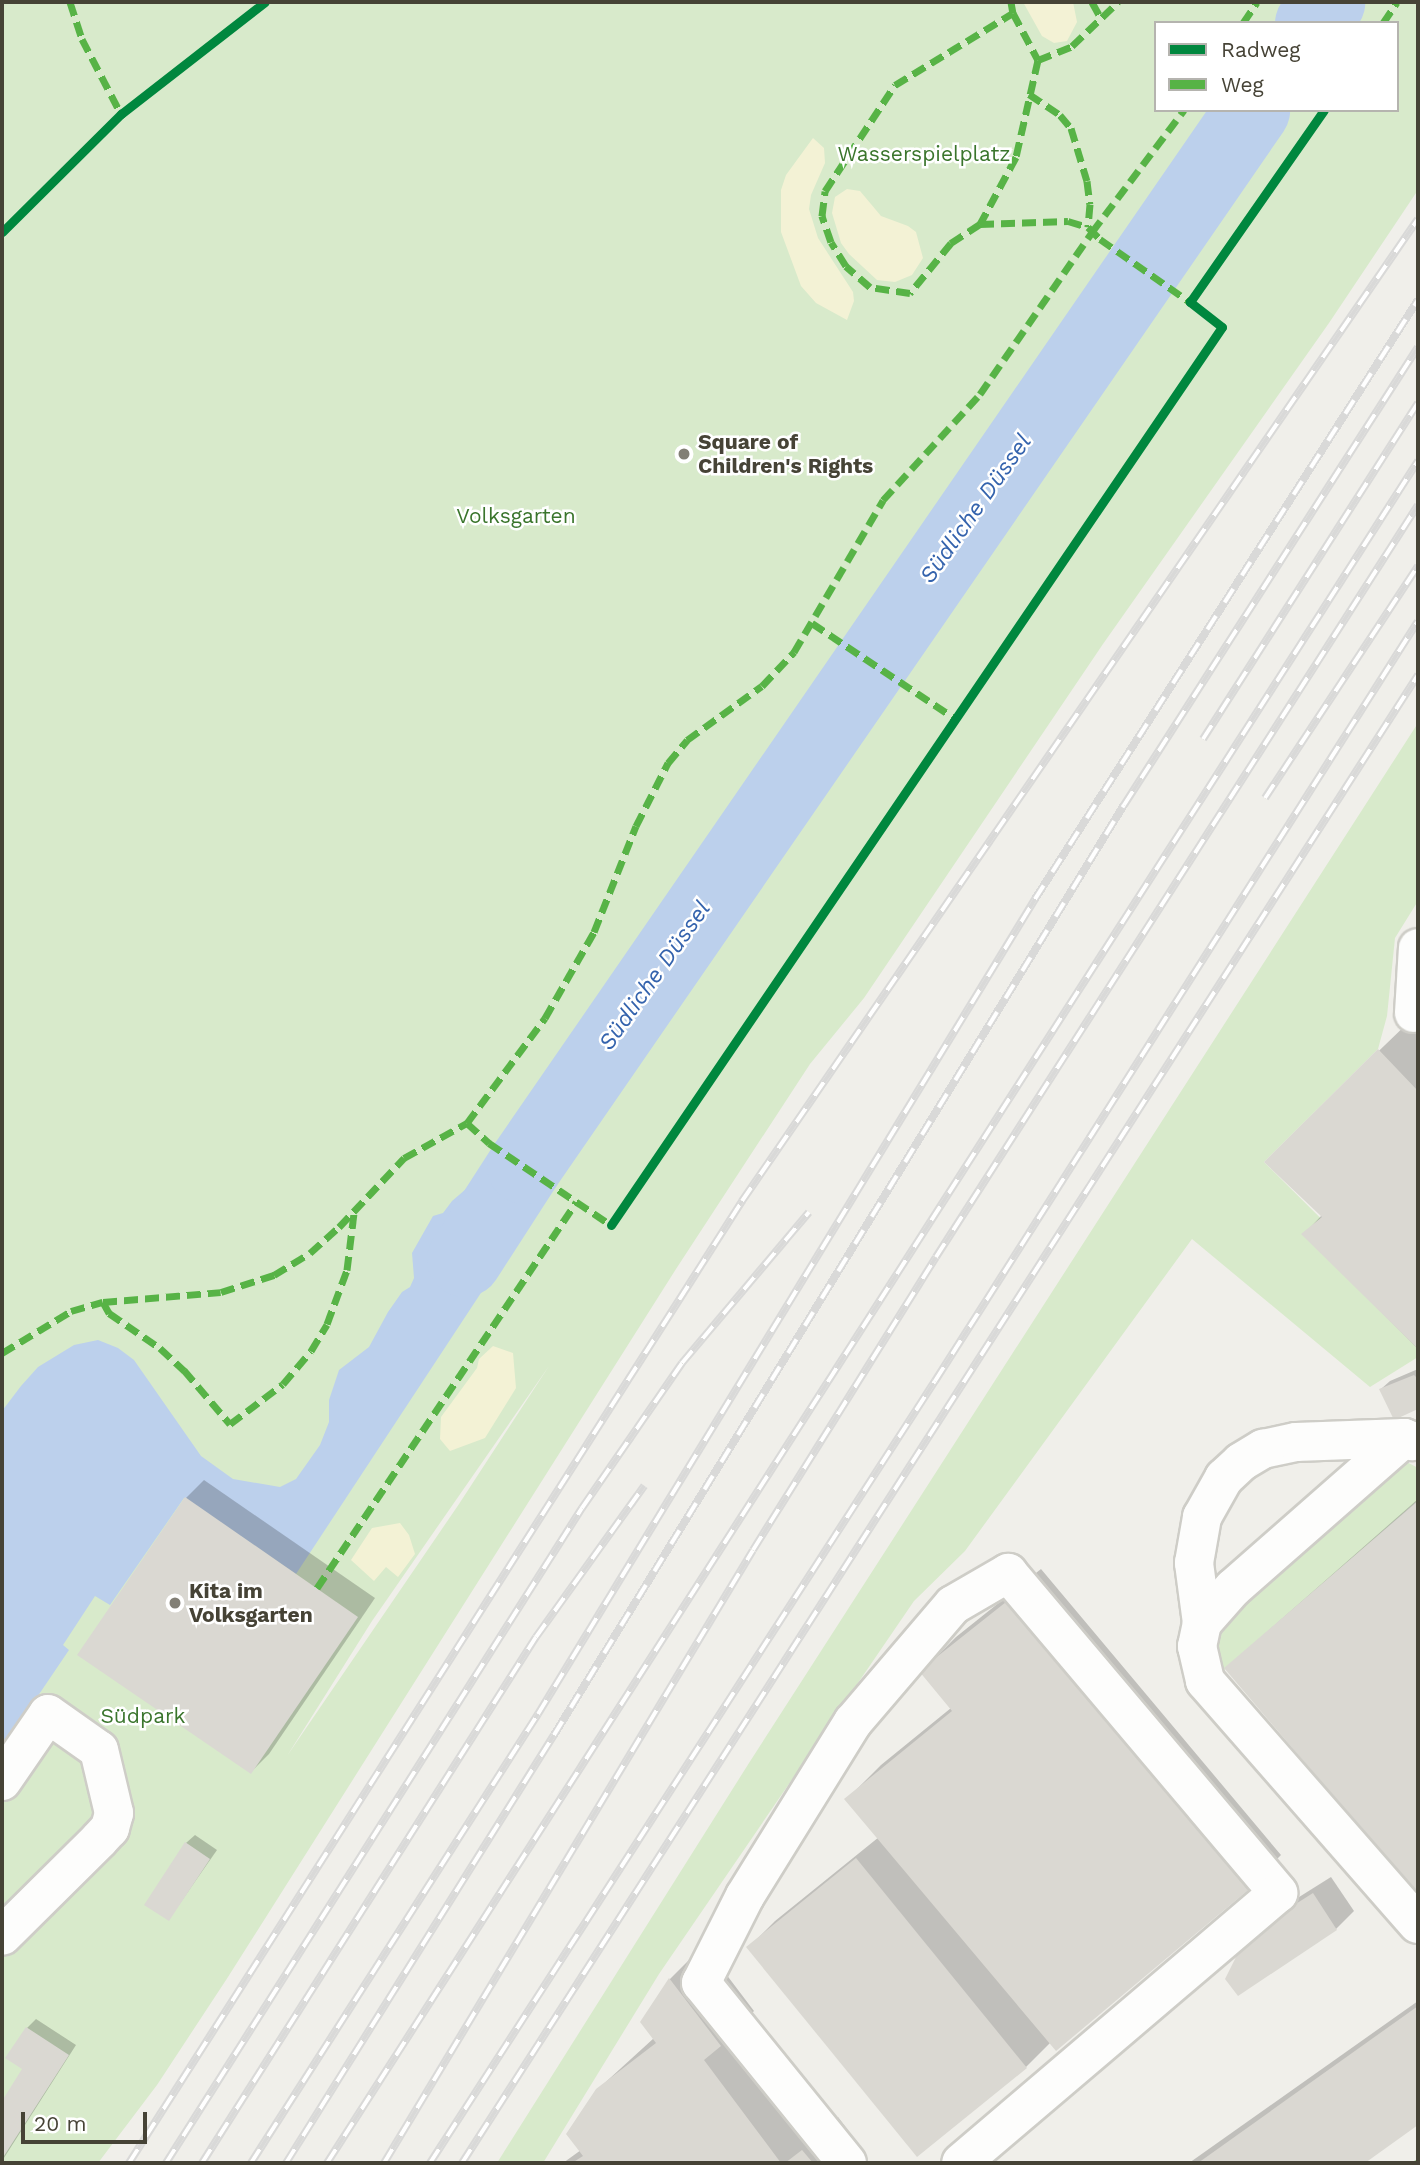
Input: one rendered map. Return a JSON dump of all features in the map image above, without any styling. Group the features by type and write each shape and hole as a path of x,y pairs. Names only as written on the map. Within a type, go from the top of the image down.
{"street":[{"path":"1414,1013 1418,948"},
{"path":"1202,1623 1233,1588 1411,1441"},
{"path":"1411,1441 1296,1442 1263,1449 1241,1462 1224,1478 1202,1517 1194,1563 1202,1623 1197,1646 1205,1681 1418,1924"},
{"path":"847,2163 701,1983 745,1896 853,1721 953,1605 1008,1573 1278,1893 961,2163"},
{"path":"2,1781 48,1714 99,1750 114,1812 110,1828 2,1936"}],"green space":[{"name":"Volksgarten","path":"2,2 1418,2 1418,190 1329,323 1103,644 864,998 810,1064 676,1269 228,1977 157,2085 98,2163 2,2163","holes":["549,1366 459,1504 287,1756 372,1621"]},
{"path":"1418,723 1418,901 1395,938 1387,1016 1378,1049 1264,1162 1418,1315 1418,1357 1370,1387 1192,1239 965,1551 914,1601 659,1974 543,2163 497,2163 749,1763"},
{"path":"1405,1461 1418,1468 1418,1500 1221,1673 1211,1639 1224,1614"}],"sand":[{"path":"1023,2 1073,2 1077,22 1067,41 1054,43 1042,36"},
{"path":"813,138 824,148 825,163 811,195 809,209 818,238 853,292 854,301 847,320 816,303 801,286 781,232 781,190 786,175"},
{"path":"847,189 860,191 881,216 908,226 916,232 923,258 912,275 895,282 877,280 849,254 841,243 832,213 835,197"},
{"path":"493,1346 513,1353 516,1388 485,1438 450,1451 440,1439 441,1417 477,1368 479,1359"},
{"path":"400,1523 409,1535 415,1554 398,1577 386,1567 374,1581 351,1560 372,1528"}],"water":[{"path":"501,1159 548,1191 296,1574 184,1498 110,1605 95,1596 63,1645 69,1650 2,1749 2,1411 21,1386 38,1367 74,1345 98,1340 118,1348 134,1360 201,1456 233,1479 280,1487 296,1479 320,1445 329,1422 329,1400 339,1370 369,1347 388,1312 402,1292 410,1287 414,1278 412,1253 433,1216 443,1213 452,1201"}],"building":[{"path":"1378,1049 1418,1091 1418,1349 1301,1234 1322,1217 1264,1162"},
{"path":"1414,1375 1418,1379 1418,1409 1394,1420 1379,1389"},
{"path":"185,1497 358,1617 251,1774 77,1655"},
{"path":"1418,1501 1418,1895 1224,1668"},
{"path":"1006,1602 1248,1890 1056,2051 844,1799 952,1711 919,1671"},
{"path":"185,1842 210,1859 169,1921 144,1905"},
{"path":"856,1858 1027,2068 917,2157 746,1947"},
{"path":"1313,1893 1337,1930 1238,1996 1225,1979 1247,1935"},
{"path":"669,1978 721,2046 704,2060 781,2163 572,2163 583,2156 566,2134 596,2089 656,2043 640,2022"},
{"path":"1418,2006 1418,2125 1365,2163 1198,2163"},
{"path":"26,2027 69,2055 2,2159 2,2101 22,2069 5,2058"},
{"path":"802,2150 813,2163 785,2163"}],"waterway":[{"name":"Südliche Düssel","path":"1313,21 1327,2"},
{"name":"Südliche Düssel","path":"464,1259 524,1166 1251,112"}],"railway":[{"path":"129,2163 742,1201 1418,219"},
{"path":"251,2163 538,1714 1035,899 1418,300"},
{"path":"286,2163 554,1735 1124,805 1418,347"},
{"path":"1203,739 1418,403"},
{"path":"327,2163 1418,461"},
{"path":"384,2163 753,1550 936,1257 1418,505"},
{"path":"1265,798 1418,566"},
{"path":"430,2163 935,1381 1418,621"},
{"path":"462,2163 1418,675"},
{"path":"166,2163 582,1508 682,1363 809,1212"},
{"path":"202,2163 536,1637 644,1486"}],"marked path":[{"path":"70,2 82,39 121,114"},
{"path":"1011,2 1013,13 1038,60 1016,157 980,224 951,243 910,293 870,287 846,266 831,242 822,216 825,191 895,85 1013,13"},
{"path":"1092,2 1101,18"},
{"path":"1038,60 1072,46 1118,2"},
{"path":"1244,21 1257,2"},
{"path":"1384,21 1397,2"},
{"path":"1029,94 1060,115 1071,128 1087,181 1090,204 1088,227"},
{"path":"2,1353 71,1311 103,1302 221,1292 274,1275 310,1253 339,1227 404,1158 467,1123 545,1018 594,932 636,826 668,763 687,740 762,686 794,652 883,500 980,394 1092,232 1182,112"},
{"path":"980,224 1068,221 1088,227 1100,239 1190,302"},
{"path":"812,623 956,719"},
{"path":"467,1123 489,1143 611,1225 614,1221"},
{"path":"317,1588 576,1202"},
{"path":"103,1302 109,1313 160,1348 184,1370 230,1424 283,1384 311,1351 327,1324 347,1270 354,1213"}],"cycle path":[{"path":"2,232 121,114 265,2"},
{"path":"611,1225 1222,327 1190,302 1323,112"}],"place":[{"name":"Square of Children's Rights","path":"684,454"},
{"name":"Kita im Volksgarten","path":"175,1603"}],"park label":[{"name":"Wasserspielplatz","path":"924,154"},
{"name":"Südpark","path":"143,1716"}]}
